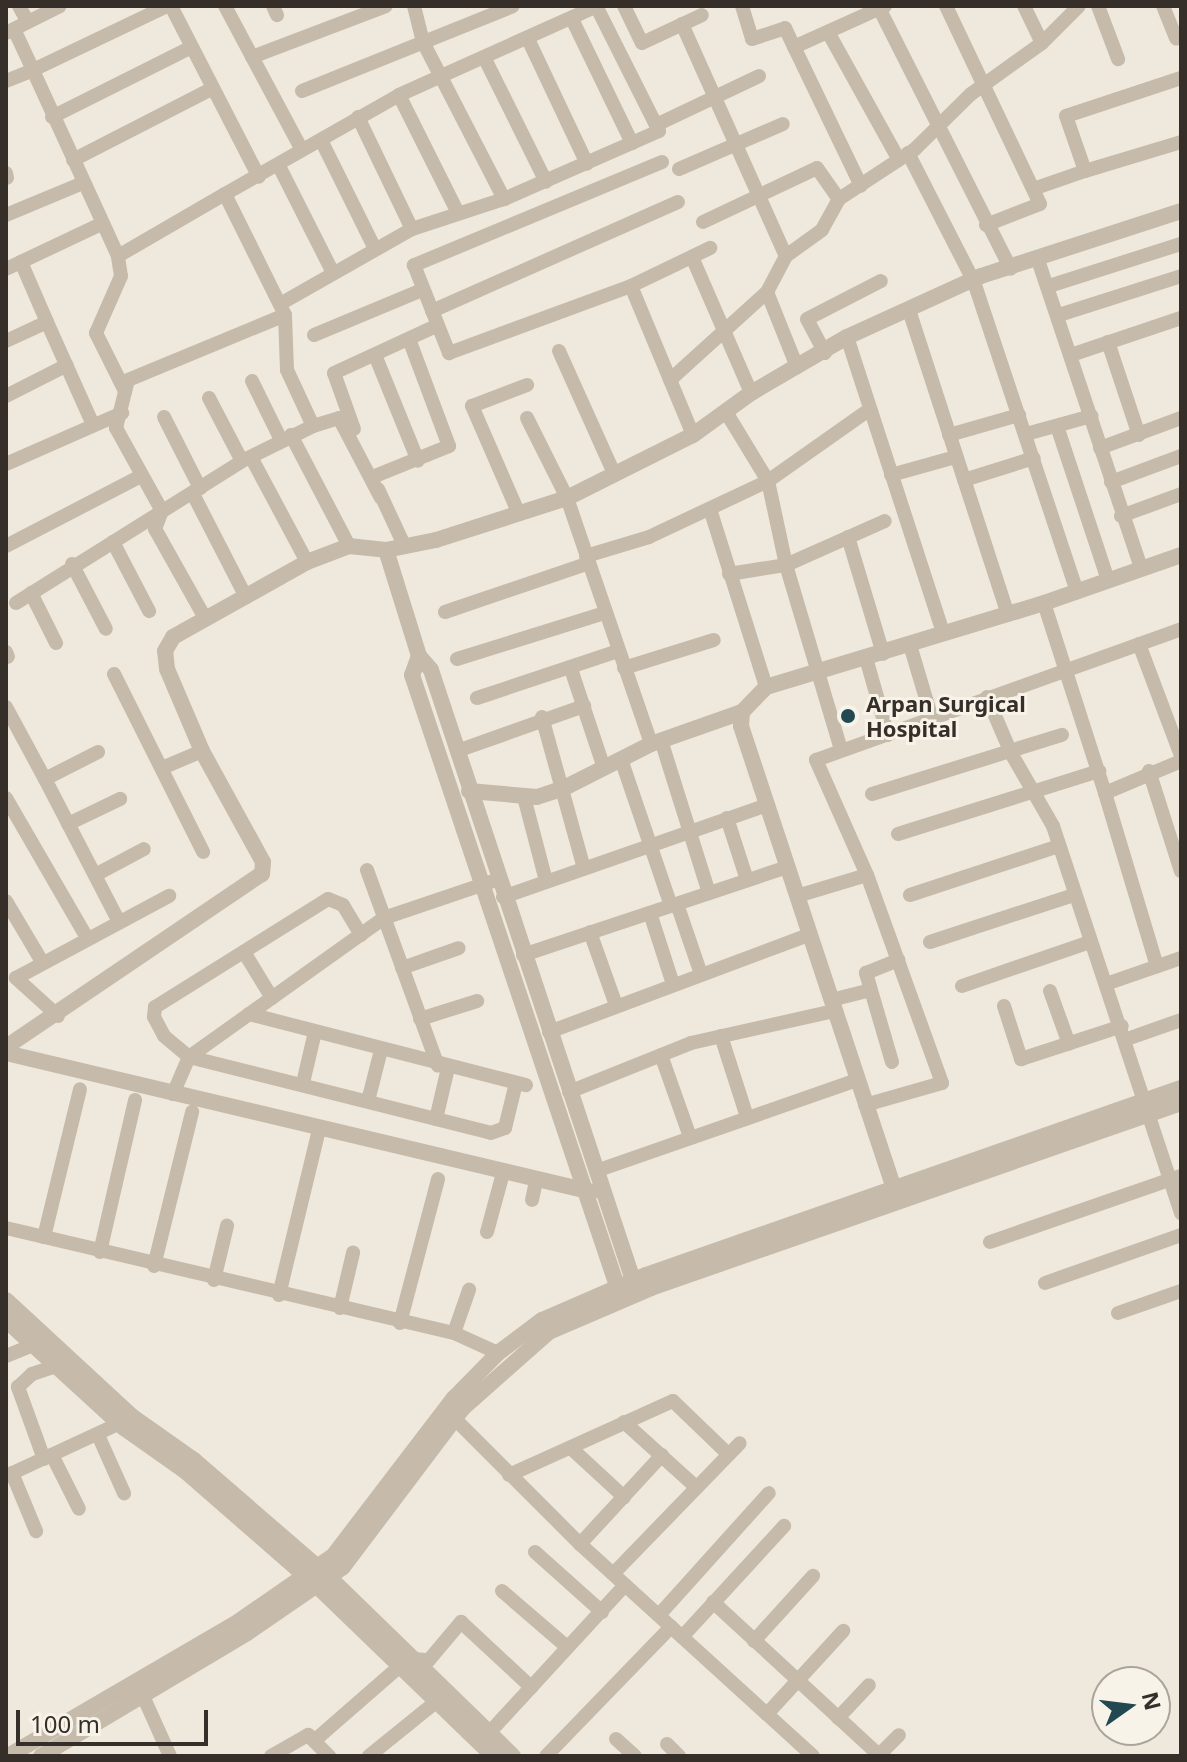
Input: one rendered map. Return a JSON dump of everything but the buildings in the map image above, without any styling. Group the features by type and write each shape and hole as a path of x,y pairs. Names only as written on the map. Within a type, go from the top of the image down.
{"street":[{"path":"19,6 16,28 52,117 118,256 121,276 96,333 125,391"},
{"path":"16,28 60,6"},
{"path":"6,81 169,6 259,177"},
{"path":"225,6 302,150"},
{"path":"252,57 386,6"},
{"path":"414,6 423,42 504,199"},
{"path":"302,91 513,6"},
{"path":"118,256 399,95 485,59 597,6 659,131 504,199 412,229 374,247 282,309 128,380 116,428 162,511"},
{"path":"624,6 642,43 702,15"},
{"path":"740,6 752,39 785,28 861,186"},
{"path":"946,6 1040,204 986,225"},
{"path":"1024,6 1042,43"},
{"path":"670,380 767,292 786,256 822,230 839,199 904,156 983,85 1042,43 1079,6"},
{"path":"1098,6 1118,59"},
{"path":"1163,6 1176,38"},
{"path":"794,47 882,7 936,125 1011,269"},
{"path":"572,19 632,143"},
{"path":"682,24 717,96 735,145 786,256"},
{"path":"828,32 904,156 974,282 1077,592"},
{"path":"528,39 587,164"},
{"path":"52,117 190,48"},
{"path":"485,59 546,182"},
{"path":"656,125 759,76"},
{"path":"1085,171 1066,116 1181,78"},
{"path":"73,160 211,89"},
{"path":"399,95 458,213"},
{"path":"358,117 412,229"},
{"path":"679,169 783,124"},
{"path":"321,140 374,247"},
{"path":"1033,189 1181,142"},
{"path":"662,162 414,265 449,353 631,286 710,248"},
{"path":"279,166 333,273"},
{"path":"703,222 817,168 839,199"},
{"path":"6,215 83,183"},
{"path":"225,194 282,309 287,370 313,426"},
{"path":"432,311 678,202"},
{"path":"6,1050 262,874 263,862 202,751 165,659 173,637 307,562 349,546 386,550 567,498 613,471 693,435 751,393 825,353 847,337 974,282 1181,211"},
{"path":"6,269 101,224"},
{"path":"1049,286 1181,244"},
{"path":"692,257 751,393"},
{"path":"1038,260 1092,416 1121,516 1141,567"},
{"path":"21,262 93,425"},
{"path":"1059,315 1181,276"},
{"path":"825,353 807,319 881,281"},
{"path":"631,286 693,435"},
{"path":"314,335 422,290"},
{"path":"767,292 797,367"},
{"path":"909,310 1008,614"},
{"path":"1071,355 1181,318"},
{"path":"6,341 47,322"},
{"path":"404,545 343,417 334,373 436,326"},
{"path":"847,337 943,633"},
{"path":"375,476 449,446 409,339"},
{"path":"1108,342 1139,435"},
{"path":"559,351 613,471"},
{"path":"375,355 418,461"},
{"path":"6,396 67,365"},
{"path":"252,381 349,546"},
{"path":"519,514 472,406 527,385"},
{"path":"209,398 307,562"},
{"path":"445,612 649,537 710,509 768,481 870,409"},
{"path":"726,412 768,481 786,565 841,749"},
{"path":"6,464 122,413"},
{"path":"949,435 1019,415"},
{"path":"1026,434 1092,416"},
{"path":"164,417 246,597"},
{"path":"16,603 72,564 247,459 313,426 343,417"},
{"path":"343,417 375,476 381,498"},
{"path":"527,418 567,498 624,668 690,831 709,893"},
{"path":"1100,448 1181,418"},
{"path":"1057,426 1108,580"},
{"path":"1111,482 1181,456"},
{"path":"891,475 956,457"},
{"path":"964,480 1034,458"},
{"path":"6,546 141,476"},
{"path":"1121,516 1181,494"},
{"path":"710,509 766,687"},
{"path":"162,511 155,529 205,618"},
{"path":"729,574 786,565 885,521"},
{"path":"848,537 883,654"},
{"path":"113,542 149,611"},
{"path":"386,550 419,656 431,670 457,751 490,882 503,897 596,1171 627,1291"},
{"path":"469,791 524,797 562,789 656,742 742,712 766,687 1044,603 1181,555"},
{"path":"72,564 106,629"},
{"path":"31,593 56,643"},
{"path":"1044,603 1099,771 1157,966"},
{"path":"457,659 605,613"},
{"path":"865,1105 942,1083 867,875 816,760 1181,629"},
{"path":"624,668 714,640"},
{"path":"1105,793 1181,759 1139,644"},
{"path":"910,645 932,719"},
{"path":"477,698 618,651"},
{"path":"419,656 412,675 490,882 585,1192 627,1291"},
{"path":"866,658 888,735"},
{"path":"571,669 604,768"},
{"path":"114,674 203,852"},
{"path":"987,697 1011,753 1059,846 1148,1108 1176,1178 1181,1213"},
{"path":"457,751 542,717 584,706"},
{"path":"6,707 97,874 119,922"},
{"path":"742,712 741,726 896,1198"},
{"path":"542,717 584,868"},
{"path":"872,794 1062,735"},
{"path":"162,768 202,751"},
{"path":"45,779 98,752"},
{"path":"621,759 650,845 701,974"},
{"path":"898,834 1099,771"},
{"path":"1149,771 1181,871"},
{"path":"524,797 546,881"},
{"path":"6,798 86,936"},
{"path":"68,824 120,799"},
{"path":"503,897 767,805"},
{"path":"727,818 747,880"},
{"path":"910,895 1059,846"},
{"path":"97,874 144,849"},
{"path":"523,955 788,867"},
{"path":"367,870 420,1019 443,1067 436,1119"},
{"path":"797,896 867,875"},
{"path":"173,1094 189,1057 384,918 490,882"},
{"path":"930,942 1074,895"},
{"path":"58,1016 16,978 41,960 169,896"},
{"path":"249,1014 443,1067 521,1084 499,1134 189,1057 164,1036 153,1011 333,897 343,905 361,935"},
{"path":"6,901 41,960"},
{"path":"650,913 673,984"},
{"path":"590,932 616,1005"},
{"path":"549,1032 809,935"},
{"path":"962,986 1090,942"},
{"path":"402,968 459,948"},
{"path":"244,952 272,998"},
{"path":"1106,984 1181,958"},
{"path":"892,1062 868,991 866,973 898,960"},
{"path":"569,1092 661,1055 832,1006 868,991"},
{"path":"1050,991 1069,1044"},
{"path":"420,1019 477,1001"},
{"path":"1004,1006 1021,1059 1069,1044 1181,1020"},
{"path":"303,1083 315,1032"},
{"path":"721,1036 747,1117"},
{"path":"6,1050 319,1130 585,1192 603,1193"},
{"path":"368,1101 381,1050"},
{"path":"661,1055 690,1137"},
{"path":"596,1171 857,1080"},
{"path":"1148,1108 1181,1088"},
{"path":"44,1237 80,1089"},
{"path":"100,1252 135,1100"},
{"path":"41,1756 316,1576 498,1353 542,1320 1148,1108 1181,1103"},
{"path":"154,1266 192,1112"},
{"path":"279,1295 319,1130"},
{"path":"487,1232 503,1173"},
{"path":"990,1242 1176,1178"},
{"path":"400,1323 438,1179"},
{"path":"532,1200 536,1181"},
{"path":"214,1280 227,1226"},
{"path":"6,1228 154,1266 454,1333 498,1353"},
{"path":"1045,1283 1181,1235"},
{"path":"340,1308 353,1253"},
{"path":"454,1333 469,1290"},
{"path":"450,1414 549,1332 627,1291"},
{"path":"1118,1313 1181,1291"},
{"path":"6,1300 57,1366 126,1420 194,1460 440,1699 502,1754"},
{"path":"6,1320 40,1342 126,1420"},
{"path":"6,1356 40,1342"},
{"path":"57,1366 32,1374 18,1387 48,1457 79,1509"},
{"path":"509,1475 673,1401 728,1454"},
{"path":"450,1414 580,1544 813,1756"},
{"path":"36,1531 9,1475 126,1420"},
{"path":"624,1422 696,1487"},
{"path":"98,1435 124,1493"},
{"path":"613,1574 740,1443"},
{"path":"572,1449 624,1497"},
{"path":"580,1544 662,1455"},
{"path":"659,1615 769,1493"},
{"path":"546,1756 713,1602 784,1526"},
{"path":"535,1552 602,1612"},
{"path":"754,1641 813,1576"},
{"path":"489,1733 625,1585"},
{"path":"502,1591 567,1647"},
{"path":"713,1602 879,1756 899,1735"},
{"path":"314,1741 405,1663 418,1656 429,1660 461,1622 531,1687"},
{"path":"767,1714 843,1631"},
{"path":"838,1718 869,1685"},
{"path":"9,1754 140,1689"},
{"path":"140,1689 170,1756"},
{"path":"440,1699 489,1733 502,1754"},
{"path":"369,1756 440,1699"},
{"path":"271,1756 308,1735 329,1756"},
{"path":"616,1739 635,1756"},
{"path":"667,1744 679,1756"}],"place":[{"name":"Arpan Surgical Hospital","path":"848,716"}]}
